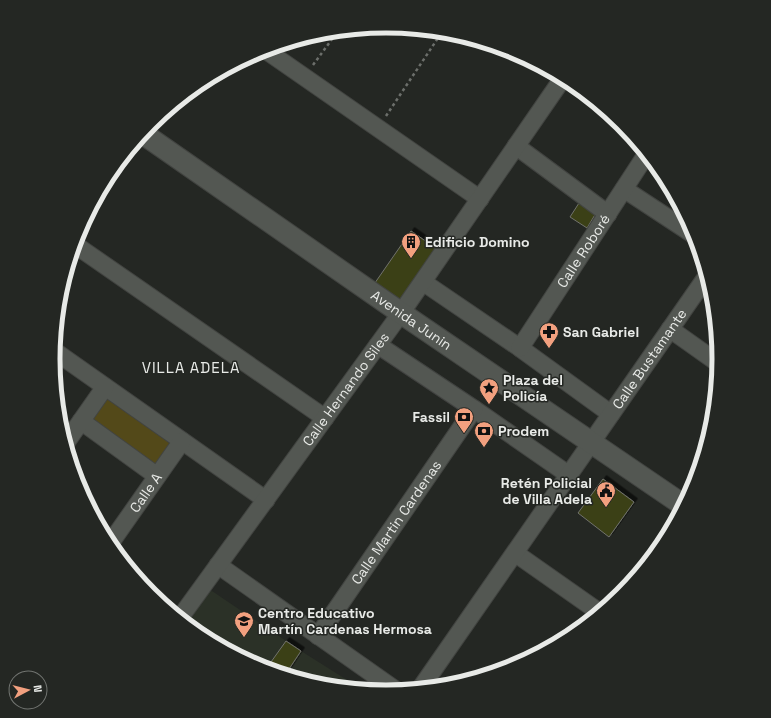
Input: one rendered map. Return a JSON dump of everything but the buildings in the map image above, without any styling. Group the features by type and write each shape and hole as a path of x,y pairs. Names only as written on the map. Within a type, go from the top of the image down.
{"street":[{"path":"270,54 480,198"},
{"name":"Calle Hernando Siles","path":"182,614 401,313 559,83"},
{"name":"Avenida Junin","path":"147,136 401,313 679,502"},
{"path":"516,146 608,214"},
{"name":"Calle Roboré","path":"520,348 643,160"},
{"path":"624,189 685,229"},
{"path":"79,248 325,418"},
{"path":"423,282 520,348 611,414"},
{"name":"Calle Bustamante","path":"425,682 702,283"},
{"path":"670,329 712,359"},
{"path":"378,345 569,475"},
{"path":"60,355 266,500"},
{"path":"70,437 105,387"},
{"name":"Calle Martin Cardenas","path":"318,636 474,409"},
{"path":"81,421 157,476"},
{"name":"Calle A","path":"113,539 182,441"},
{"path":"515,553 594,609"},
{"path":"218,565 388,685"}],"path":[{"path":"304,77 333,37"},
{"path":"378,128 438,37"}],"shaded area":[{"path":"105,397 171,444 156,467 88,420"},
{"name":"Centro Educativo Martín Cardenas Hermosa","path":"212,591 301,651 352,683 322,679 281,668 222,641 187,618 204,593"}],"place":[{"name":"Edificio Domino","path":"411,259"},
{"name":"San Gabriel","path":"549,349"},
{"name":"Plaza del Policía","path":"489,405"},
{"name":"Fassil","path":"464,434"},
{"name":"Prodem","path":"484,448"},
{"name":"Retén Policial de Villa Adela","path":"606,508"},
{"name":"Centro Educativo Martín Cardenas Hermosa","path":"244,638"}],"district":[{"name":"VILLA ADELA","path":"191,368"}]}
